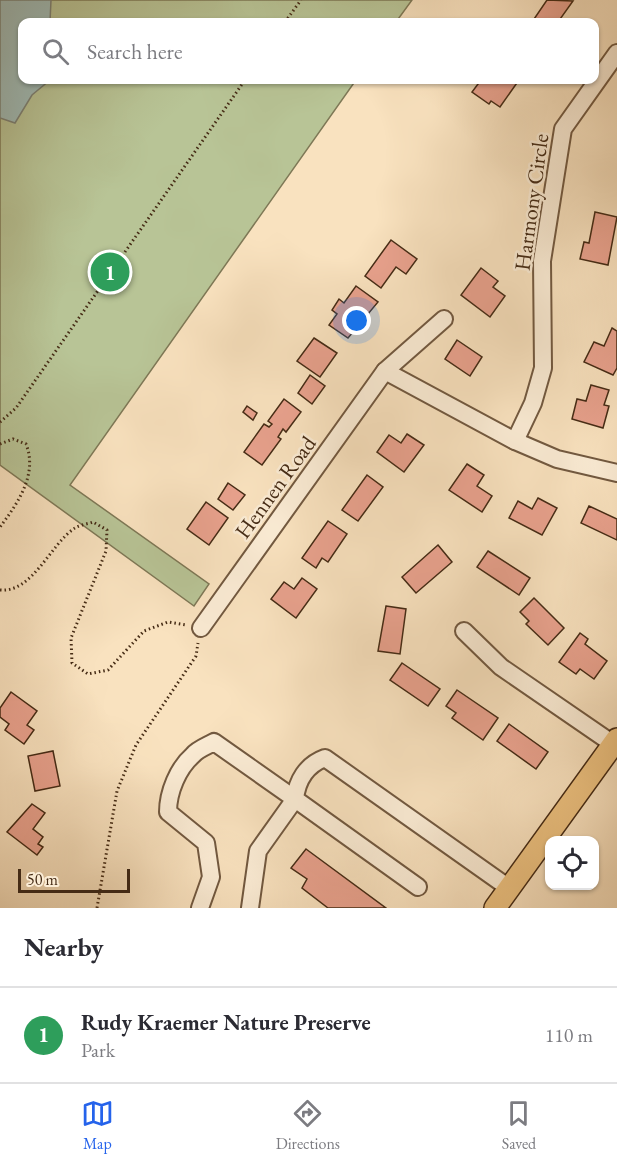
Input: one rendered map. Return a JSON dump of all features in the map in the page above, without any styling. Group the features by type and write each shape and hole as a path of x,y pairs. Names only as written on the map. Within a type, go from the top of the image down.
{"main road":[{"path":"495,908 615,742"}],"street":[{"name":"Harmony Circle","path":"599,78 617,53"},
{"name":"Harmony Circle","path":"515,441 533,403 543,368 542,261 563,129 595,84"},
{"name":"Hennen Road","path":"201,628 385,371 444,320"},
{"path":"385,371 515,441 557,459 617,473"},
{"path":"464,631 501,667 615,742"},
{"path":"200,908 211,877 206,843 168,812 168,798 193,754 214,742 418,887"},
{"path":"250,908 258,851 295,799 297,782 313,765 325,758 509,888"}],"path":[{"path":"288,18 301,0"},
{"path":"0,422 16,408 242,84"},
{"path":"0,444 13,439 26,444 32,459 28,479 13,510 0,527"},
{"path":"0,590 6,591 25,582 74,528 93,522 107,530 106,551 71,638 72,663 88,674 108,670 144,631 168,622 201,628 196,656 136,745 117,792 97,908"}],"green space":[{"path":"0,0 412,0 399,18 18,18 18,84 353,84 70,485 209,584 194,606 0,465"}],"water":[{"path":"0,0 51,0 50,18 18,18 18,84 45,84 32,95 15,123 0,118"}],"building":[{"path":"547,0 573,1 561,18 535,18"},
{"path":"478,84 516,84 500,107 491,101 489,104 472,92"},
{"path":"595,212 617,217 608,265 580,259 584,242 589,243"},
{"path":"391,240 417,259 406,274 396,267 381,288 365,276"},
{"path":"481,268 498,281 493,287 505,296 490,317 461,295"},
{"path":"356,286 378,302 348,338 329,325 337,314 332,310 339,299 344,303"},
{"path":"612,328 617,331 617,368 613,375 584,362 594,342 604,346"},
{"path":"314,338 337,353 320,377 297,361"},
{"path":"457,340 482,357 470,376 445,359"},
{"path":"310,375 325,386 312,404 298,393"},
{"path":"591,385 609,390 604,405 609,406 603,428 572,419 577,399 586,401"},
{"path":"284,399 301,412 286,432 283,429 278,437 281,439 262,465 244,452 264,424 269,427 272,424 268,421"},
{"path":"247,406 257,413 253,420 243,412"},
{"path":"407,434 424,445 404,472 377,452 389,435 401,443"},
{"path":"467,464 484,475 477,486 492,496 482,512 449,490"},
{"path":"367,475 383,487 358,521 342,510"},
{"path":"228,483 245,495 233,510 218,499"},
{"path":"538,498 557,508 542,535 509,518 518,501 532,509"},
{"path":"206,502 228,518 209,545 187,529"},
{"path":"589,506 617,519 617,540 581,523"},
{"path":"328,521 347,534 328,562 322,558 316,568 302,558"},
{"path":"438,545 452,562 416,593 402,577"},
{"path":"488,551 530,578 519,595 477,567"},
{"path":"302,578 317,589 296,618 271,599 284,582 294,589"},
{"path":"534,598 564,628 548,645 526,624 529,621 520,612"},
{"path":"386,606 406,609 400,654 378,651"},
{"path":"580,633 588,639 585,644 607,661 594,679 580,669 576,674 559,662"},
{"path":"402,663 440,689 428,706 390,680"},
{"path":"457,690 498,718 483,740 452,718 456,713 446,706"},
{"path":"11,692 37,711 27,725 34,730 24,744 5,730 9,724 0,717 0,708"},
{"path":"509,724 548,752 536,769 497,741"},
{"path":"53,751 60,786 35,791 28,756"},
{"path":"32,804 45,813 33,829 43,837 38,844 43,847 37,855 7,832"},
{"path":"306,849 386,908 328,908 302,888 307,879 291,868"}],"place":[{"name":"Rudy Kraemer Nature Preserve","path":"110,272"}]}
